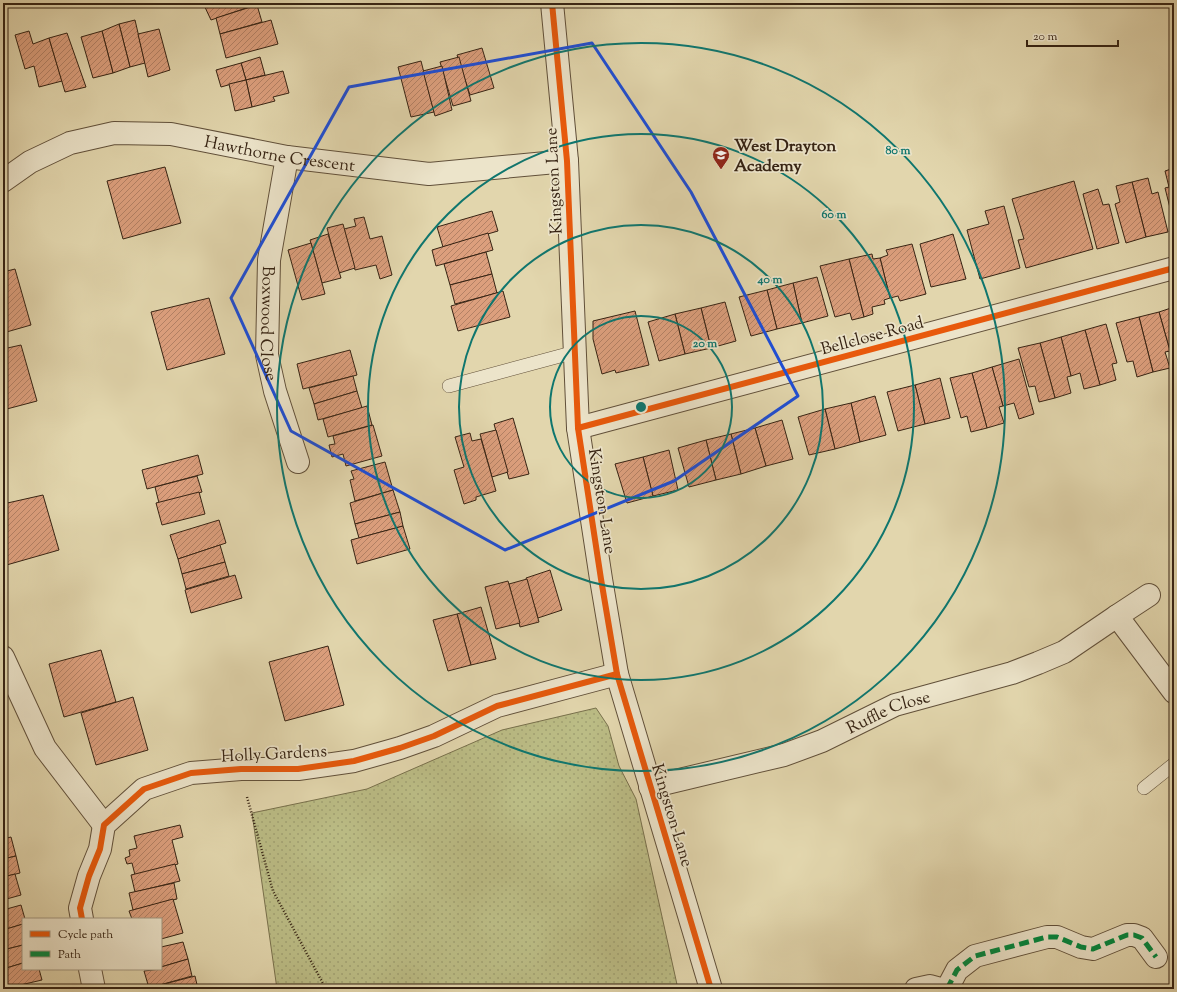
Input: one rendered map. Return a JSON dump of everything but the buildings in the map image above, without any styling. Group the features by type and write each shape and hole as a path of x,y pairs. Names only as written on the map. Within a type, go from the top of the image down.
{"street":[{"name":"Kingston Lane","path":"552,3 567,161 578,428 617,674 711,989"},
{"name":"Hawthorne Crescent","path":"3,181 30,162 70,143 114,133 171,134 287,157 429,174 567,161"},
{"name":"Boxwood Close","path":"287,157 269,260 267,355 275,391 298,462"},
{"name":"Bellclose Road","path":"578,428 1174,268"},
{"name":"Ruffle Close","path":"650,787 784,754 822,741 895,705 1012,673 1064,652 1149,595"},
{"path":"1117,616 1174,692"},
{"path":"3,657 45,748 104,825 100,849 89,876 80,908 82,918"},
{"name":"Holly Gardens","path":"104,825 144,790 191,773 241,769 298,769 354,761 400,748 434,736 497,706 617,674"},
{"path":"937,986 960,966 975,956 1047,937 1057,937 1081,947 1092,949 1123,936 1134,934 1142,938 1156,957"},
{"path":"90,970 94,989"}],"lane":[{"path":"449,386 575,352"},
{"path":"1144,788 1174,764"}],"path":[{"path":"241,769 273,891 326,989"}],"highlighted area":[{"path":"592,43 691,192 798,396 674,481 505,550 291,431 231,298 349,87"}],"green space":[{"path":"596,708 608,726 619,766 636,799 678,989 277,989 252,813 367,789 502,730"}],"marked path":[{"path":"947,989 957,970 975,956 1047,937 1057,937 1081,947 1093,949 1127,935 1134,935 1142,938 1156,957"}],"cycle path":[{"path":"552,3 567,161 578,428 601,579 617,674 711,989"},
{"path":"578,428 1174,268"},
{"path":"82,918 80,908 89,876 100,849 104,825 144,789 191,773 241,769 298,769 354,761 400,748 434,736 497,706 617,674"}],"place":[{"name":"West Drayton Academy","path":"721,170"}]}
